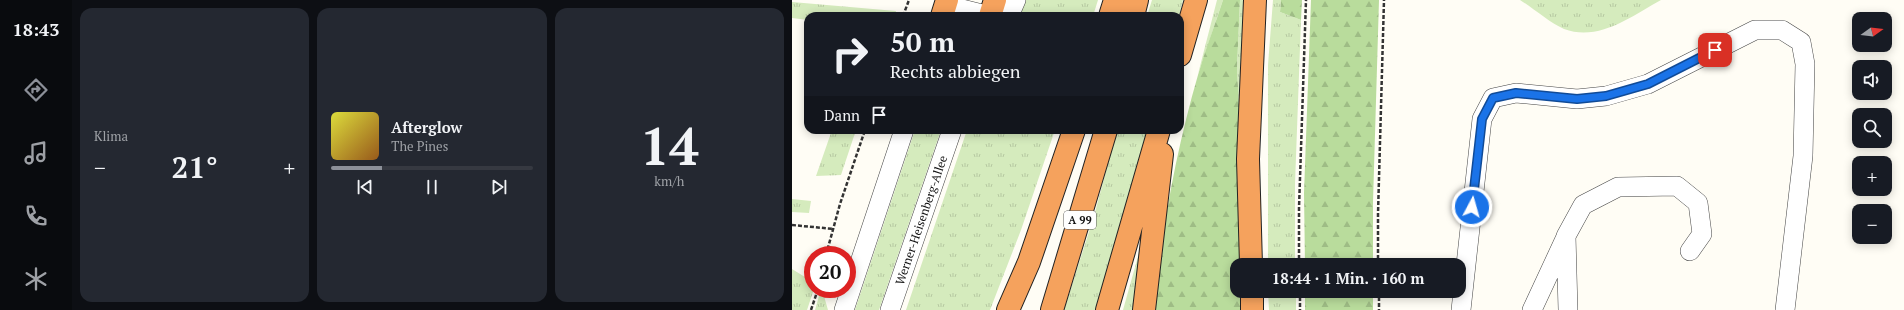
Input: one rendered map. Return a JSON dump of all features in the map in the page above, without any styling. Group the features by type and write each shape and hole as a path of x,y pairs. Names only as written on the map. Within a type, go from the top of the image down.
{"highway":[{"path":"991,12 995,0"},
{"path":"1111,12 1115,0"},
{"path":"1134,12 1137,0"},
{"path":"1184,41 1196,0"},
{"path":"1251,258 1248,159 1255,0"},
{"path":"1008,310 1029,262 1073,134"},
{"name":"A 99","path":"1052,310 1105,134"},
{"path":"1107,310 1158,134"},
{"path":"1144,310 1165,134"},
{"path":"1018,310 1029,262"},
{"path":"1252,298 1252,310"}],"street":[{"path":"1011,12 1016,0"},
{"path":"940,7 968,12"},
{"path":"1461,310 1482,119 1493,98 1516,93 1577,99 1606,96 1648,84 1755,30 1782,30 1801,42 1805,64 1803,156 1785,310"},
{"path":"844,310 903,134"},
{"name":"Werner-Heisenberg-Allee","path":"890,309 951,134"},
{"path":"1532,310 1566,236 1583,205 1618,187 1677,186 1698,203 1702,234 1690,251"},
{"path":"1566,236 1568,310"}],"path":[{"path":"904,12 909,0"},
{"path":"1299,258 1299,208 1306,0"},
{"path":"1378,258 1384,0"},
{"path":"829,246 840,204 864,134"},
{"path":"792,225 834,229"},
{"path":"811,310 815,298"},
{"path":"1300,298 1300,310"},
{"path":"1379,298 1379,310"}],"green space":[{"path":"1025,0 1098,0 1094,12 1018,12"},
{"path":"1152,0 1183,0 1180,12 1148,12"},
{"path":"1217,0 1223,0 1198,74"},
{"path":"1223,0 1240,0 1237,68 1242,163 1243,258 1230,258 1230,298 1244,298 1245,310 1155,310 1161,251 1170,191 1198,75"},
{"path":"1240,0 1248,0 1242,163 1237,68"},
{"path":"1273,0 1281,0 1280,12 1301,20 1295,184 1295,258 1268,258 1268,65"},
{"path":"1281,0 1302,0 1301,20 1280,12"},
{"path":"1311,0 1379,0 1373,202 1373,258 1305,258 1304,193"},
{"path":"1520,0 1661,0 1627,20 1602,30 1577,32 1564,29 1553,23"},
{"path":"792,2 896,11 804,12 804,20 792,18"},
{"path":"831,134 855,134 841,175 816,176"},
{"path":"914,134 940,134 879,310 855,310"},
{"path":"966,134 1054,134 1021,230 990,310 906,310"},
{"path":"1116,134 1146,134 1123,219 1095,310 1064,310 1094,216"},
{"path":"792,199 811,201 809,213 792,212"},
{"path":"1144,235 1139,310 1123,310"},
{"path":"792,269 804,276 804,298 811,298 807,310 792,310"},
{"path":"818,298 825,298 828,310 815,310"},
{"path":"1268,298 1296,298 1296,310 1269,310"},
{"path":"1305,298 1373,298 1373,310 1305,310"}],"route":[{"path":"1472,207 1482,119 1493,98 1516,93 1577,99 1606,96 1648,84 1715,50"}]}
